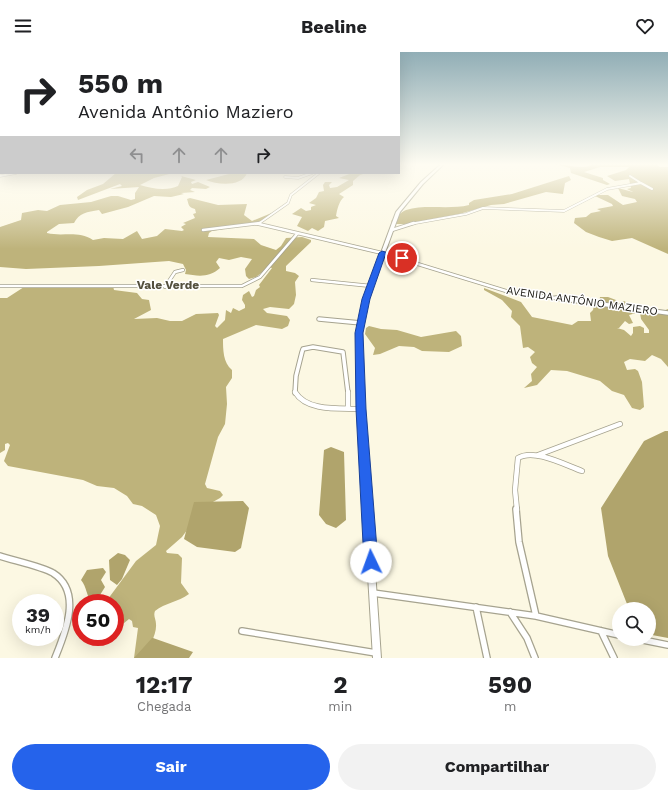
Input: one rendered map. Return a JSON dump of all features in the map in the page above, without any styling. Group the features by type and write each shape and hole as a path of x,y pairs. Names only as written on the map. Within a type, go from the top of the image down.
{"main road":[{"path":"377,656 358,348 361,323 382,253 402,206 414,192"}],"street":[{"path":"202,230 259,224 288,203 291,195 294,192"},
{"path":"392,230 420,221 460,215 483,208 564,211 601,192"},
{"name":"AVENIDA ANTÔNIO MAZIERO","path":"259,224 382,253 506,291 668,313"},
{"path":"0,286 166,287 246,285 256,280 264,273 297,234"},
{"path":"166,287 175,272 183,270"},
{"path":"312,280 371,286"},
{"path":"319,319 361,323"},
{"path":"348,408 348,387 343,352 314,347 303,349 294,390 296,394 310,405 348,408 361,409"},
{"path":"537,455 620,424"},
{"path":"536,616 519,542 514,490 518,458 523,455 537,455 582,471"},
{"path":"0,556 53,574 66,589 71,606 70,617 55,658"},
{"path":"373,593 536,616 612,633"},
{"path":"476,607 480,634 487,658"},
{"path":"510,612 530,645 535,658"},
{"path":"242,631 377,656"},
{"path":"601,631 614,658"},
{"path":"656,643 668,645"}],"shaded area":[{"path":"84,192 98,192 78,200 77,197"},
{"path":"135,192 191,192 181,193 184,194 171,197 154,196 128,207 102,214 99,210 87,212 78,217 74,223 59,224 47,233 76,234 93,240 104,238 123,239 137,231 142,239 157,236 165,229 182,231 184,230 181,227 186,224 183,223 195,218 193,214 196,213 195,209 190,207 187,199 190,198 218,205 247,204 244,215 252,221 274,212 259,223 212,231 209,233 208,237 254,239 261,245 276,250 281,246 286,238 302,237 311,240 311,242 286,266 286,271 295,273 299,276 295,282 296,295 294,304 289,309 270,307 263,309 267,313 287,316 290,320 288,326 282,329 256,325 223,339 224,356 227,364 232,370 232,378 226,387 227,404 225,424 218,437 205,484 207,488 220,491 223,495 204,507 182,537 166,551 167,553 178,554 182,558 181,583 189,594 155,611 155,633 152,642 142,658 134,658 138,628 133,627 132,621 129,619 124,623 124,594 112,594 136,561 156,545 160,526 156,515 142,506 133,504 127,496 114,488 97,486 83,480 8,466 4,461 10,445 8,443 5,444 5,450 0,453 0,298 7,298 24,287 113,286 114,290 137,293 142,299 149,300 151,310 134,319 157,318 170,321 182,321 196,314 218,313 219,315 215,326 217,328 225,320 226,310 231,313 233,308 239,311 245,308 242,300 243,295 249,291 252,297 254,296 256,290 260,287 259,285 272,268 269,267 256,277 249,279 246,276 245,269 252,259 241,257 229,260 219,258 216,262 220,268 208,275 203,276 185,274 186,270 183,264 169,261 26,269 0,267 0,227 21,220 22,213 38,210 47,211 60,205 91,202 111,196 118,196 131,200 135,199"},
{"path":"319,192 342,192 339,194 344,197 337,211 336,216 339,218 325,221 324,227 318,231 312,228 308,231 297,226 302,217 292,214 301,208 306,211 311,210 311,207 316,205 309,203 316,198"},
{"path":"517,192 545,192 504,204 491,205 459,214 405,224 394,224 391,221 402,212 413,208 469,205 469,203 474,200"},
{"path":"548,192 563,192 563,194"},
{"path":"620,192 668,192 668,254 632,238 612,241 599,237 586,232 574,223 575,218 586,217 591,213 601,211 597,209 613,206 612,204 595,196 597,195 608,195 623,205 637,202 635,199 622,196"},
{"path":"484,288 521,302 532,317 572,325 578,321 591,321 590,313 593,310 594,305 599,302 600,297 608,297 616,300 618,304 624,301 645,310 657,312 668,309 668,367 661,359 652,355 645,361 630,359 624,362 627,370 635,369 638,371 642,382 644,407 640,410 632,408 624,395 612,391 600,381 567,371 551,370 537,385 524,388 532,381 531,374 537,367 532,363 530,357 535,352 528,347 523,348 520,326 511,317 512,311 502,300 484,290","holes":["640,313 641,319 649,330 649,333 644,333 644,328 640,326 633,327 633,333 631,336 624,330 617,328 619,328 625,321 629,324 633,323 629,315"]},
{"path":"369,326 381,329 397,330 421,337 456,331 461,336 462,346 449,352 422,351 414,347 399,346 380,354 373,355 375,348 365,334 366,328"},
{"path":"668,431 668,638 656,636 656,602 626,602 608,556 601,508 644,441"},
{"path":"331,447 344,452 346,520 336,528 326,524 319,515 324,450"},
{"path":"243,501 249,508 241,548 235,552 197,547 184,539 194,502"},
{"path":"118,553 125,555 130,560 122,579 117,585 110,580 109,560"},
{"path":"103,568 106,572 101,580 105,587 101,594 87,594 81,580 87,570"},
{"path":"152,638 193,652 189,658 134,658"}],"district":[{"name":"Vale Verde","path":"168,285"}],"route":[{"path":"371,562 361,409 358,348 359,333 366,299 382,253 402,258"}]}
